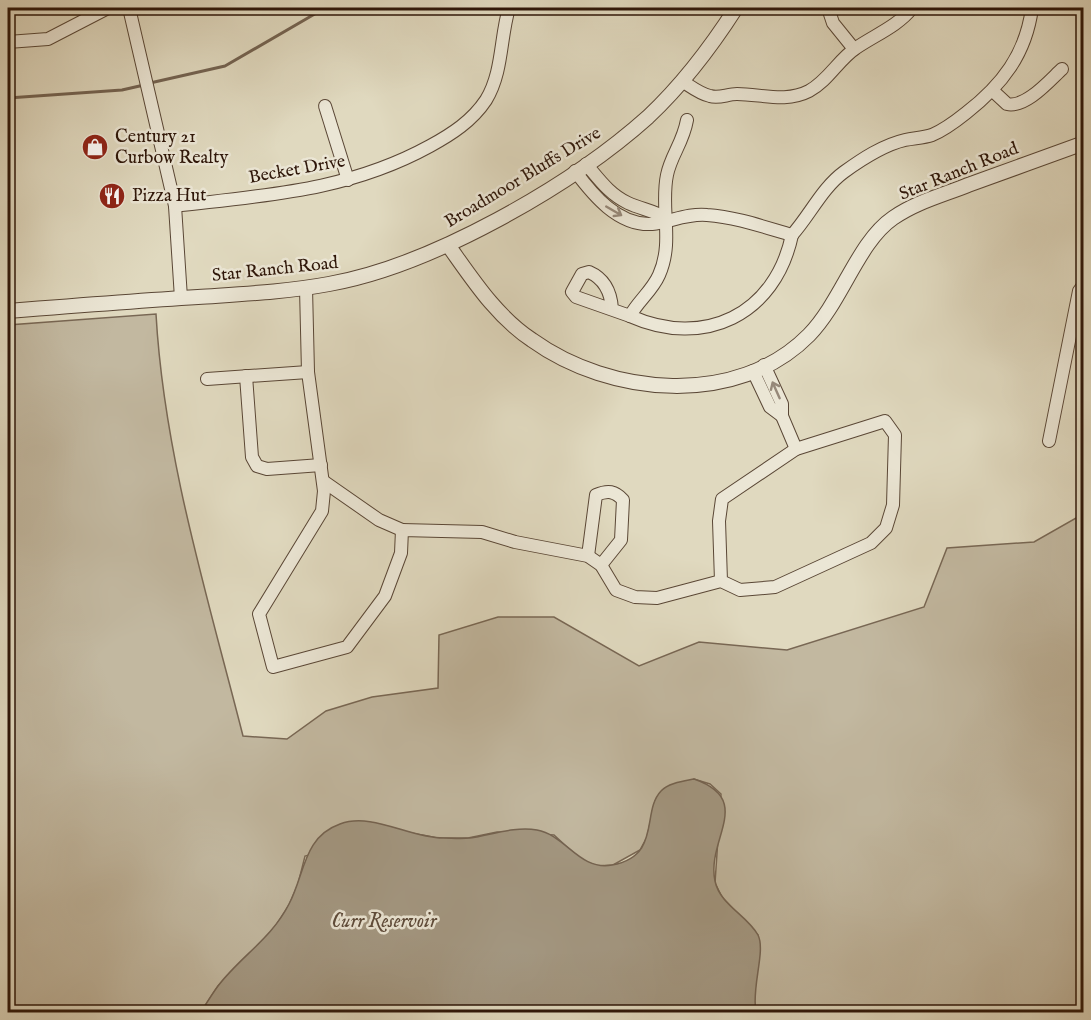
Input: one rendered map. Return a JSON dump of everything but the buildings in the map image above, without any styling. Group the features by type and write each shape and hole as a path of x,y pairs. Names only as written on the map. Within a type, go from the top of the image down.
{"street":[{"path":"8,42 48,39 108,8"},
{"name":"Becket Drive","path":"176,206 295,191 348,180 376,172 410,157 450,135 476,113 492,88 509,8"},
{"name":"Broadmoor Bluffs Drive","path":"448,245 581,167 648,116 682,81 720,33 736,8"},
{"path":"828,8 833,23 854,49"},
{"path":"682,81 708,96 717,98 737,94 774,98 798,95 818,85 834,66 854,49 893,25 912,8"},
{"path":"612,309 669,330 704,328 733,317 758,299 778,276 786,260 792,235 810,216 827,188 844,172 893,143 944,129 993,92 1020,51 1030,24 1032,8"},
{"path":"134,9 144,69 176,206 181,298"},
{"path":"993,92 1007,104 1017,104 1046,84 1062,69"},
{"path":"325,106 348,180"},
{"path":"630,316 637,302 659,276 665,254 668,219 664,200 667,176 684,136 687,120"},
{"name":"Star Ranch Road","path":"8,311 306,288 363,277 448,245 495,308 531,340 578,366 601,374 650,385 699,385 759,368 790,351 821,322 832,308 867,246 892,219 926,201 1083,143"},
{"path":"581,167 618,198 653,210 668,219 704,214 734,218 792,235"},
{"path":"1049,441 1079,291 1083,284"},
{"path":"306,288 308,372 323,481 322,511 259,614 273,667 347,647 385,596 401,553 402,530"},
{"path":"759,368 782,404 782,416 796,449"},
{"path":"207,379 308,372"},
{"path":"246,376 252,458 256,466 267,469 321,465"},
{"path":"323,481 379,520 402,530 482,532 515,542 588,556 601,565 616,590 635,597 657,598 721,581 740,590 775,587 871,543 886,528 893,505 896,435 885,421 796,449 722,499 719,521 721,581"},
{"path":"588,556 596,495 605,491 617,493 623,500 621,540 601,565"}],"shaded area":[{"path":"156,314 168,421 178,474 202,580 243,736 287,739 326,711 372,697 438,688 439,635 498,617 554,617 639,666 699,642 787,650 924,607 947,548 1034,542 1083,514 1083,1012 756,1012 753,993 758,935 722,897 715,883 721,794 710,784 694,779 655,801 647,837 640,850 613,865 597,866 580,859 554,835 497,832 468,838 438,838 406,832 305,856 298,884 289,905 271,933 218,986 201,1012 8,1012 8,325"}],"water":[{"name":"Curr Reservoir","path":"694,779 712,788 722,798 725,809 724,822 716,850 715,881 722,897 758,935 760,950 755,992 756,1012 201,1012 216,989 282,916 312,847 328,830 340,824 365,821 443,838 470,838 512,830 537,830 556,838 590,863 612,865 628,860 638,853 648,832 655,800 661,791 672,784"}],"waterway":[{"path":"150,83 225,66 325,8"},
{"path":"8,98 122,90 144,85"}],"place":[{"name":"Century 21 Curbow Realty","path":"95,147"},
{"name":"Pizza Hut","path":"112,196"}]}
